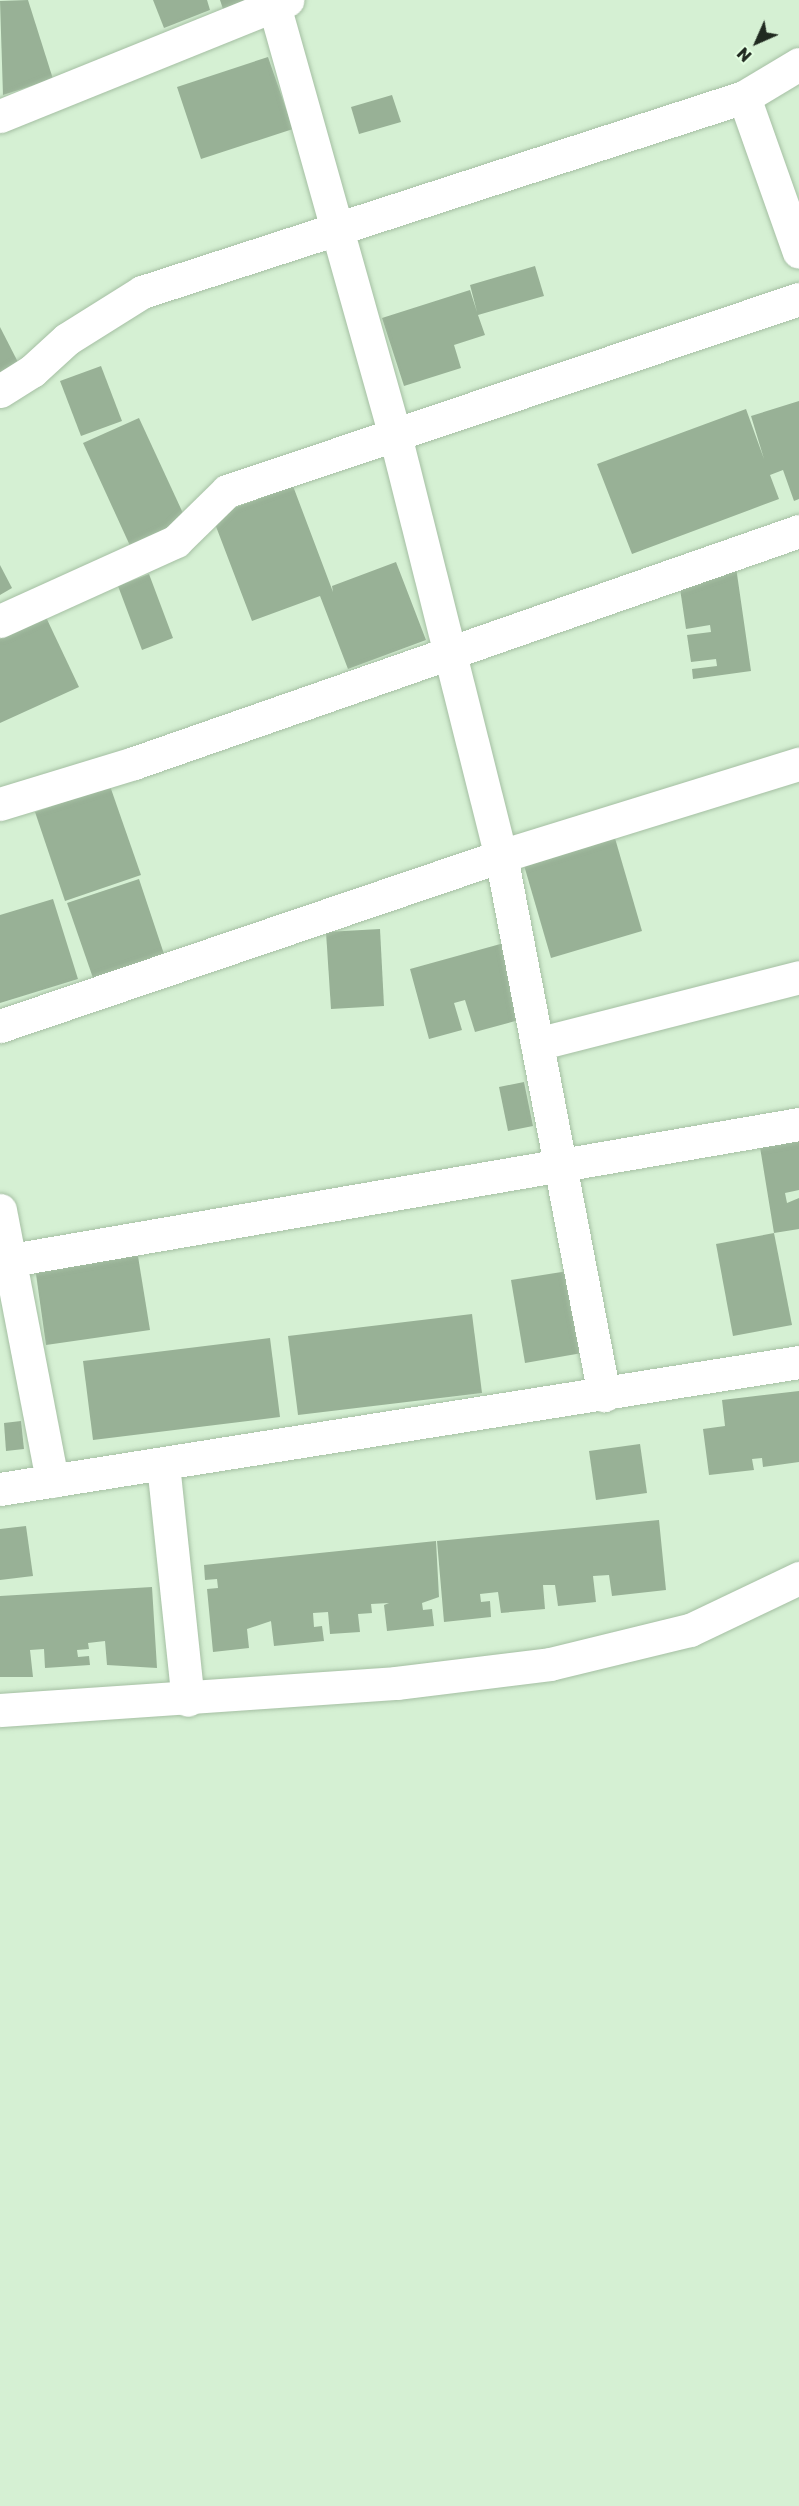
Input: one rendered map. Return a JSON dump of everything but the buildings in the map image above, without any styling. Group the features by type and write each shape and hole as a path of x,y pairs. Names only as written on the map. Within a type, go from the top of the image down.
{"street":[{"path":"0,116 281,2 337,229 395,435 501,856 604,1395"},
{"path":"0,391 32,371 67,339 142,292 744,97 799,64"},
{"path":"744,97 799,252"},
{"path":"0,621 176,541 227,491 799,299"},
{"path":"0,804 134,763 449,649 799,531"},
{"path":"0,1026 501,856 799,764"},
{"path":"537,1044 799,977"},
{"path":"5,1261 799,1124"},
{"path":"0,1210 5,1261 52,1481"},
{"path":"0,1489 604,1395 799,1362"},
{"path":"163,1464 188,1700"},
{"path":"0,1710 188,1700 462,1677 550,1664 690,1630 799,1578"}]}
